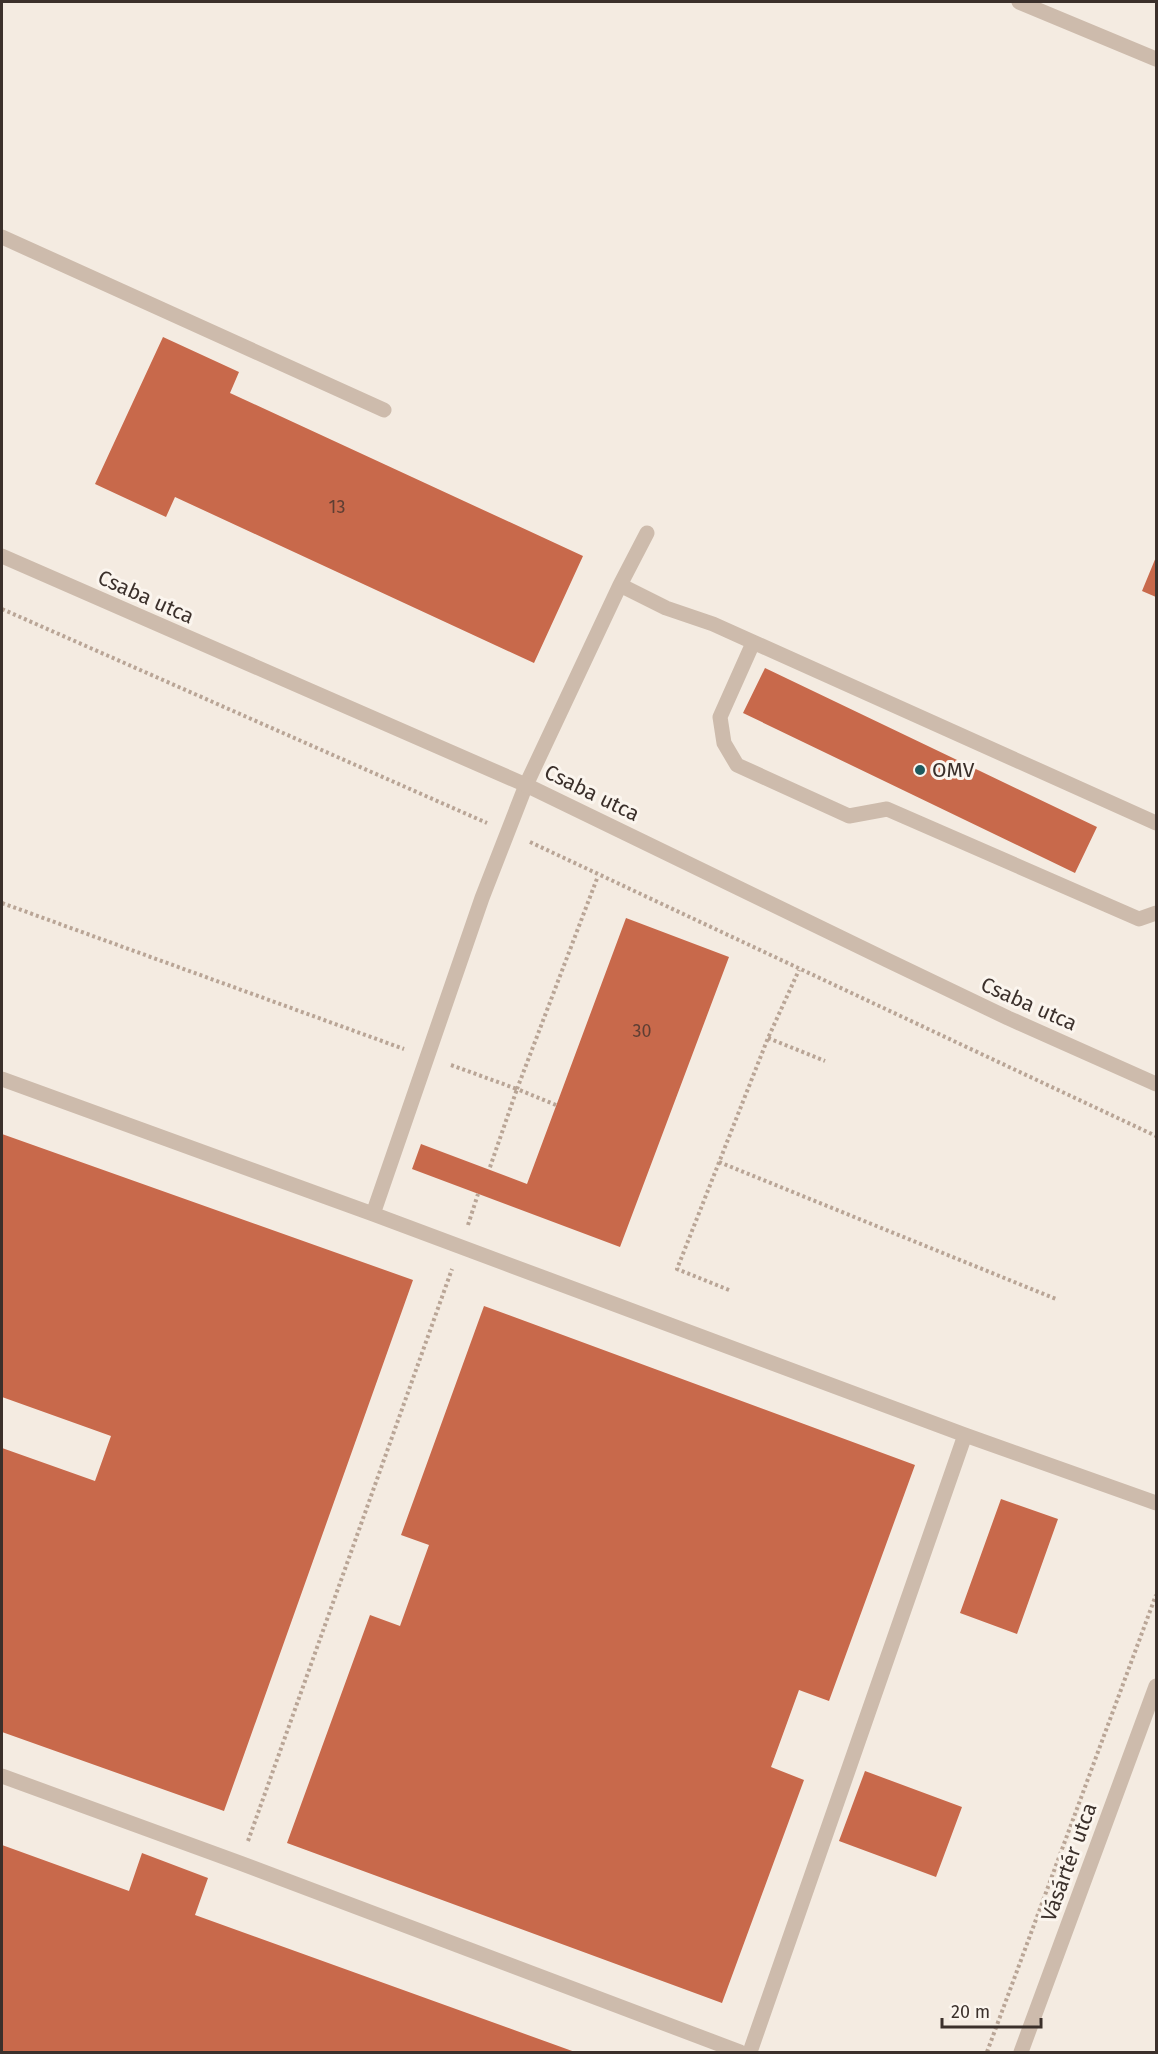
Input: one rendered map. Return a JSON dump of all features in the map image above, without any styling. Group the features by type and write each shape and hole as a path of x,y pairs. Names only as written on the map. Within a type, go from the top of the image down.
{"street":[{"path":"1019,2 1156,58"},
{"path":"2,237 384,410"},
{"path":"374,1214 482,898 526,785 620,585 647,533"},
{"name":"Csaba utca","path":"2,556 526,785 1008,1018 1156,1084"},
{"path":"620,585 666,608 713,624 1156,823"},
{"path":"753,643 720,717 724,743 737,765 849,816 887,809 1139,919 1156,913"},
{"path":"2,1079 374,1214 965,1435 1156,1503"},
{"path":"750,2052 965,1435"},
{"name":"Vásártér utca","path":"1021,2052 1156,1686"},
{"path":"2,1776 240,1863 740,2052"}],"path":[{"path":"2,609 509,832 598,876 1156,1136"},
{"path":"489,1170 517,1089 598,876"},
{"path":"2,903 556,1105"},
{"path":"729,1290 677,1269 768,1038 799,970"},
{"path":"768,1038 825,1061"},
{"path":"719,1162 1056,1299"},
{"path":"240,1863 478,1194"},
{"path":"987,2052 1156,1595"}],"building":[{"path":"163,337 239,372 230,393 583,556 534,663 175,497 166,517 95,484"},
{"path":"1156,557 1156,597 1142,591"},
{"name":"OMV","path":"765,668 1097,827 1075,873 743,713"},
{"path":"626,918 729,957 620,1247 412,1169 421,1144 527,1184"},
{"path":"2,1134 413,1280 224,1811 2,1732 2,1448 95,1481 111,1436 2,1397"},
{"path":"484,1306 915,1465 829,1701 799,1690 771,1767 804,1780 722,2003 287,1843 370,1615 400,1626 429,1545 401,1535"},
{"path":"1001,1499 1058,1519 1017,1634 960,1613"},
{"path":"865,1771 962,1807 936,1877 839,1841"},
{"path":"2,1845 129,1891 142,1853 208,1878 195,1915 575,2052 2,2052"}],"place":[{"name":"OMV","path":"920,770"}]}
